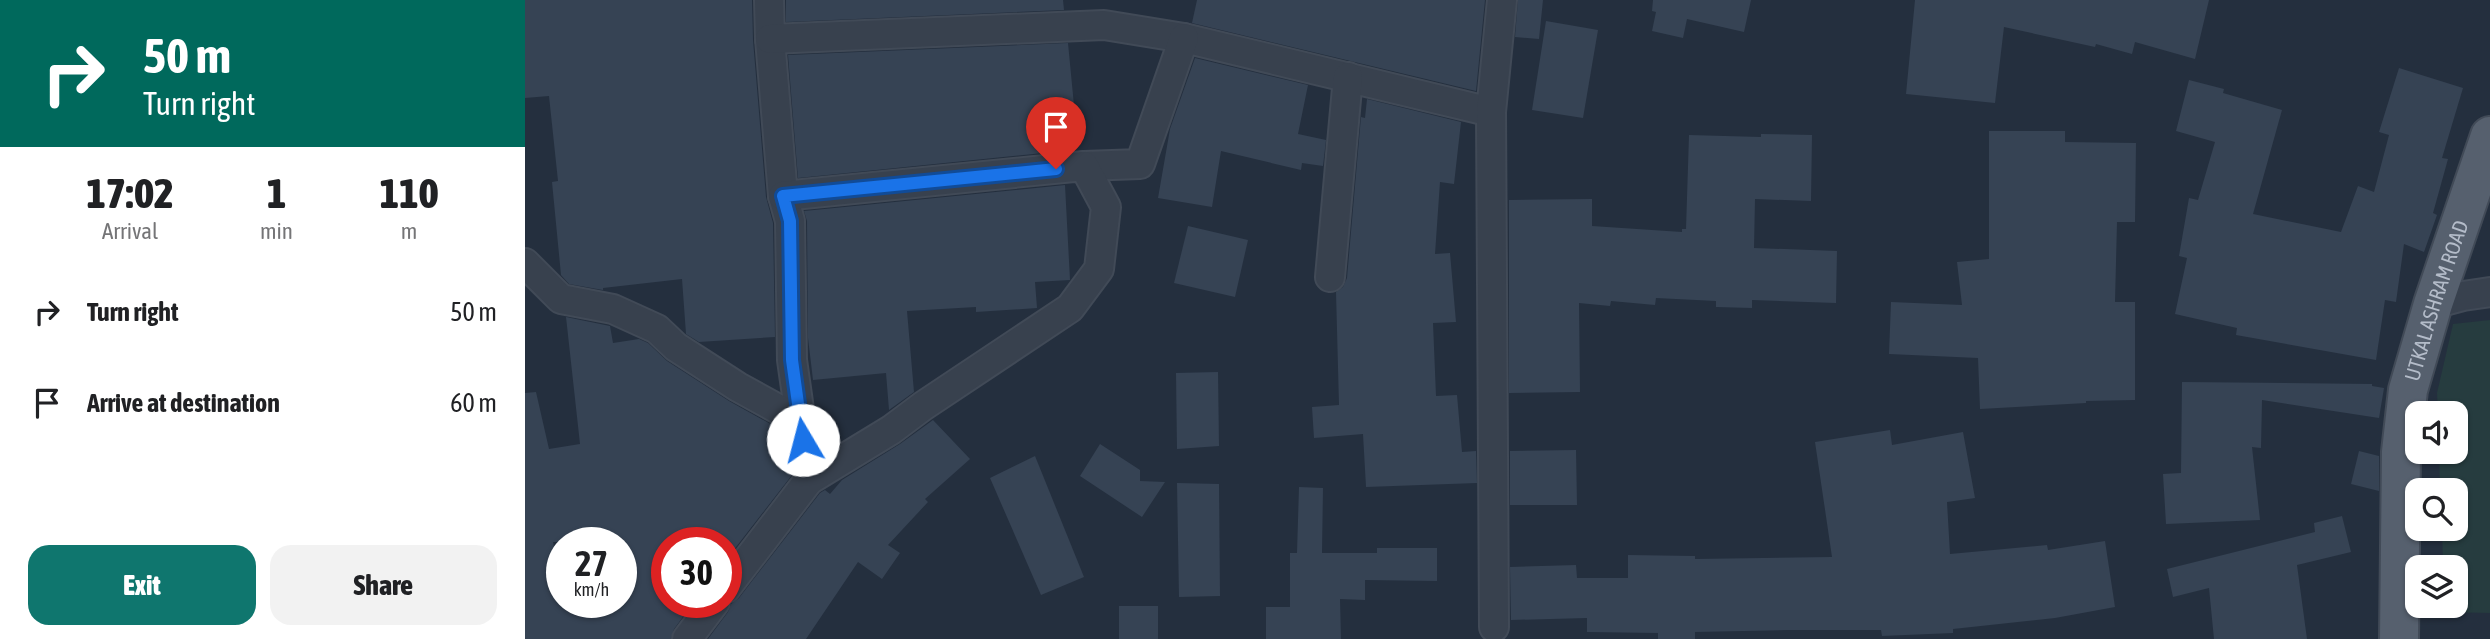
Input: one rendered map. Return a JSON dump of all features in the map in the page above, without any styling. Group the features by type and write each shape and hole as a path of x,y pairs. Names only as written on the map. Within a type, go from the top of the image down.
{"main road":[{"name":"UTKAL ASHRAM ROAD","path":"2399,639 2401,452 2408,390 2433,304 2490,136"}],"street":[{"path":"769,0 783,196 790,221 792,360 809,480"},
{"path":"1494,627 1491,112 1502,0"},
{"path":"770,38 1104,25 1184,38 1491,112"},
{"path":"783,196 1084,166 1140,164 1184,38"},
{"path":"1330,277 1348,77"},
{"path":"742,567 809,480 891,430 1070,308 1098,269 1106,207 1084,166"},
{"path":"525,263 561,299 613,309 657,329 676,347 738,387 800,421"},
{"path":"2433,304 2490,292"},
{"path":"687,639 703,618"}],"green space":[{"path":"2490,320 2490,613 2468,613 2468,555 2443,555 2442,541 2468,541 2468,478 2440,478 2439,464 2468,464 2468,401 2437,401 2453,324"}],"building":[{"path":"525,0 752,0 766,197 773,223 775,337 699,342 686,334 682,279 603,290 569,284 561,275 552,182 558,181 549,96 525,98"},
{"path":"786,0 1063,0 1064,10 786,22"},
{"path":"1197,0 1485,0 1476,91 1192,23"},
{"path":"1518,0 1543,0 1539,39 1515,37"},
{"path":"1653,0 1751,0 1744,32 1687,19 1683,38 1652,31 1656,12 1652,11"},
{"path":"1915,0 2209,0 2195,59 2135,42 2132,54 2096,44 2095,47 2004,27 1995,103 1906,94"},
{"path":"1546,21 1598,30 1583,118 1532,110"},
{"path":"1068,43 1078,147 1063,151 798,178 788,55"},
{"path":"1195,58 1308,85 1298,134 1326,140 1323,166 1302,163 1301,170 1221,151 1212,207 1158,198 1170,129"},
{"path":"2399,68 2463,88 2442,158 2448,159 2433,213 2437,215 2424,252 2404,244 2396,302 2385,300 2376,360 2236,335 2237,328 2175,314 2187,258 2179,256 2189,198 2198,200 2215,142 2176,131 2189,80 2224,89 2223,93 2282,110 2253,214 2341,232 2358,186 2374,192 2389,135 2379,132"},
{"path":"1367,99 1461,122 1454,184 1440,182 1435,254 1450,253 1456,322 1433,323 1436,396 1457,395 1462,452 1476,451 1477,483 1366,487 1363,434 1314,438 1312,407 1339,405 1336,292 1343,287 1347,278 1361,117 1365,118"},
{"path":"1989,131 2065,131 2065,142 2136,143 2135,222 2117,222 2115,302 2135,302 2135,400 1980,409 1978,358 1889,354 1891,302 1962,305 1957,262 1989,259"},
{"path":"1761,134 1812,135 1811,201 1755,199 1754,248 1837,251 1836,303 1752,300 1752,308 1716,307 1716,301 1656,298 1655,305 1611,301 1610,306 1579,303 1580,392 1509,393 1509,200 1592,199 1592,226 1682,232 1682,229 1686,229 1689,135 1761,137"},
{"path":"1065,185 1070,280 1035,282 1037,308 976,312 976,307 907,311 914,392 889,410 886,373 813,380 808,338 807,221 804,211"},
{"path":"1188,226 1248,240 1235,297 1174,283"},
{"path":"566,317 610,326 613,343 639,339 648,343 667,361 729,401 785,432 788,454 784,461 790,465 792,475 742,539 742,527 651,527 651,618 682,618 671,639 525,639 525,393 536,392 549,449 580,444"},
{"path":"1218,372 1219,446 1177,449 1176,373"},
{"path":"2182,382 2372,384 2384,388 2379,418 2262,400 2261,448 2252,447 2260,520 2166,524 2163,474 2181,473"},
{"path":"933,420 970,459 925,499 928,502 888,545 900,553 882,579 858,562 806,639 708,639 724,618 742,618 742,594 820,493 825,490 830,494 842,480"},
{"path":"1890,430 1892,445 1963,432 1975,498 1947,502 1950,554 2047,545 2048,550 2105,541 2115,607 2055,618 1953,629 1953,633 1882,636 1881,630 1788,630 1695,632 1695,639 1658,639 1658,633 1587,632 1587,618 1511,620 1510,567 1576,565 1577,578 1628,578 1628,555 1695,556 1695,559 1832,557 1815,442"},
{"path":"1100,444 1140,470 1140,481 1165,482 1142,517 1080,476"},
{"path":"1576,450 1577,505 1510,505 1510,451"},
{"path":"2359,451 2379,456 2379,491 2351,484"},
{"path":"1035,456 1084,577 1041,595 990,478"},
{"path":"1177,483 1219,484 1220,596 1179,597"},
{"path":"1299,487 1323,488 1322,553 1377,553 1377,548 1437,548 1437,581 1365,580 1365,600 1340,599 1341,639 1266,639 1266,607 1290,607 1290,553 1297,553"},
{"path":"2342,516 2351,552 2297,565 2307,639 2214,639 2209,588 2173,597 2167,569 2315,532 2314,523"},
{"path":"1119,606 1158,606 1158,639 1119,639"}],"route":[{"path":"803,440 792,360 790,221 783,196 1056,169"}]}
